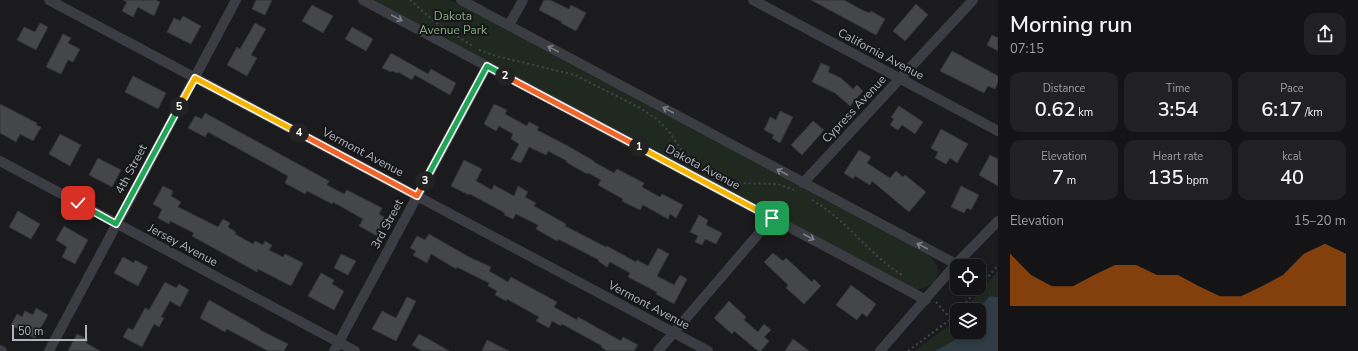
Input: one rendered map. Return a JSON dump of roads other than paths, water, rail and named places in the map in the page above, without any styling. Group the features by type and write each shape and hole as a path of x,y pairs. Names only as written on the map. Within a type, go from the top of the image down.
{"street":[{"name":"Vermont Avenue","path":"49,0 708,351"},
{"name":"4th Street","path":"49,351 236,0"},
{"name":"Dakota Avenue","path":"363,0 772,218 928,298"},
{"path":"461,0 509,25 800,187 950,261"},
{"path":"509,25 522,0"},
{"name":"California Avenue","path":"753,0 998,131"},
{"name":"Cypress Avenue","path":"800,187 973,0"},
{"name":"3rd Street","path":"336,347 487,66"},
{"name":"Jersey Avenue","path":"0,161 336,347 355,351"},
{"path":"658,351 772,218"},
{"path":"961,259 998,221"},
{"path":"880,351 950,271"}],"park label":[{"name":"Dakota Avenue Park","path":"453,23"}]}
